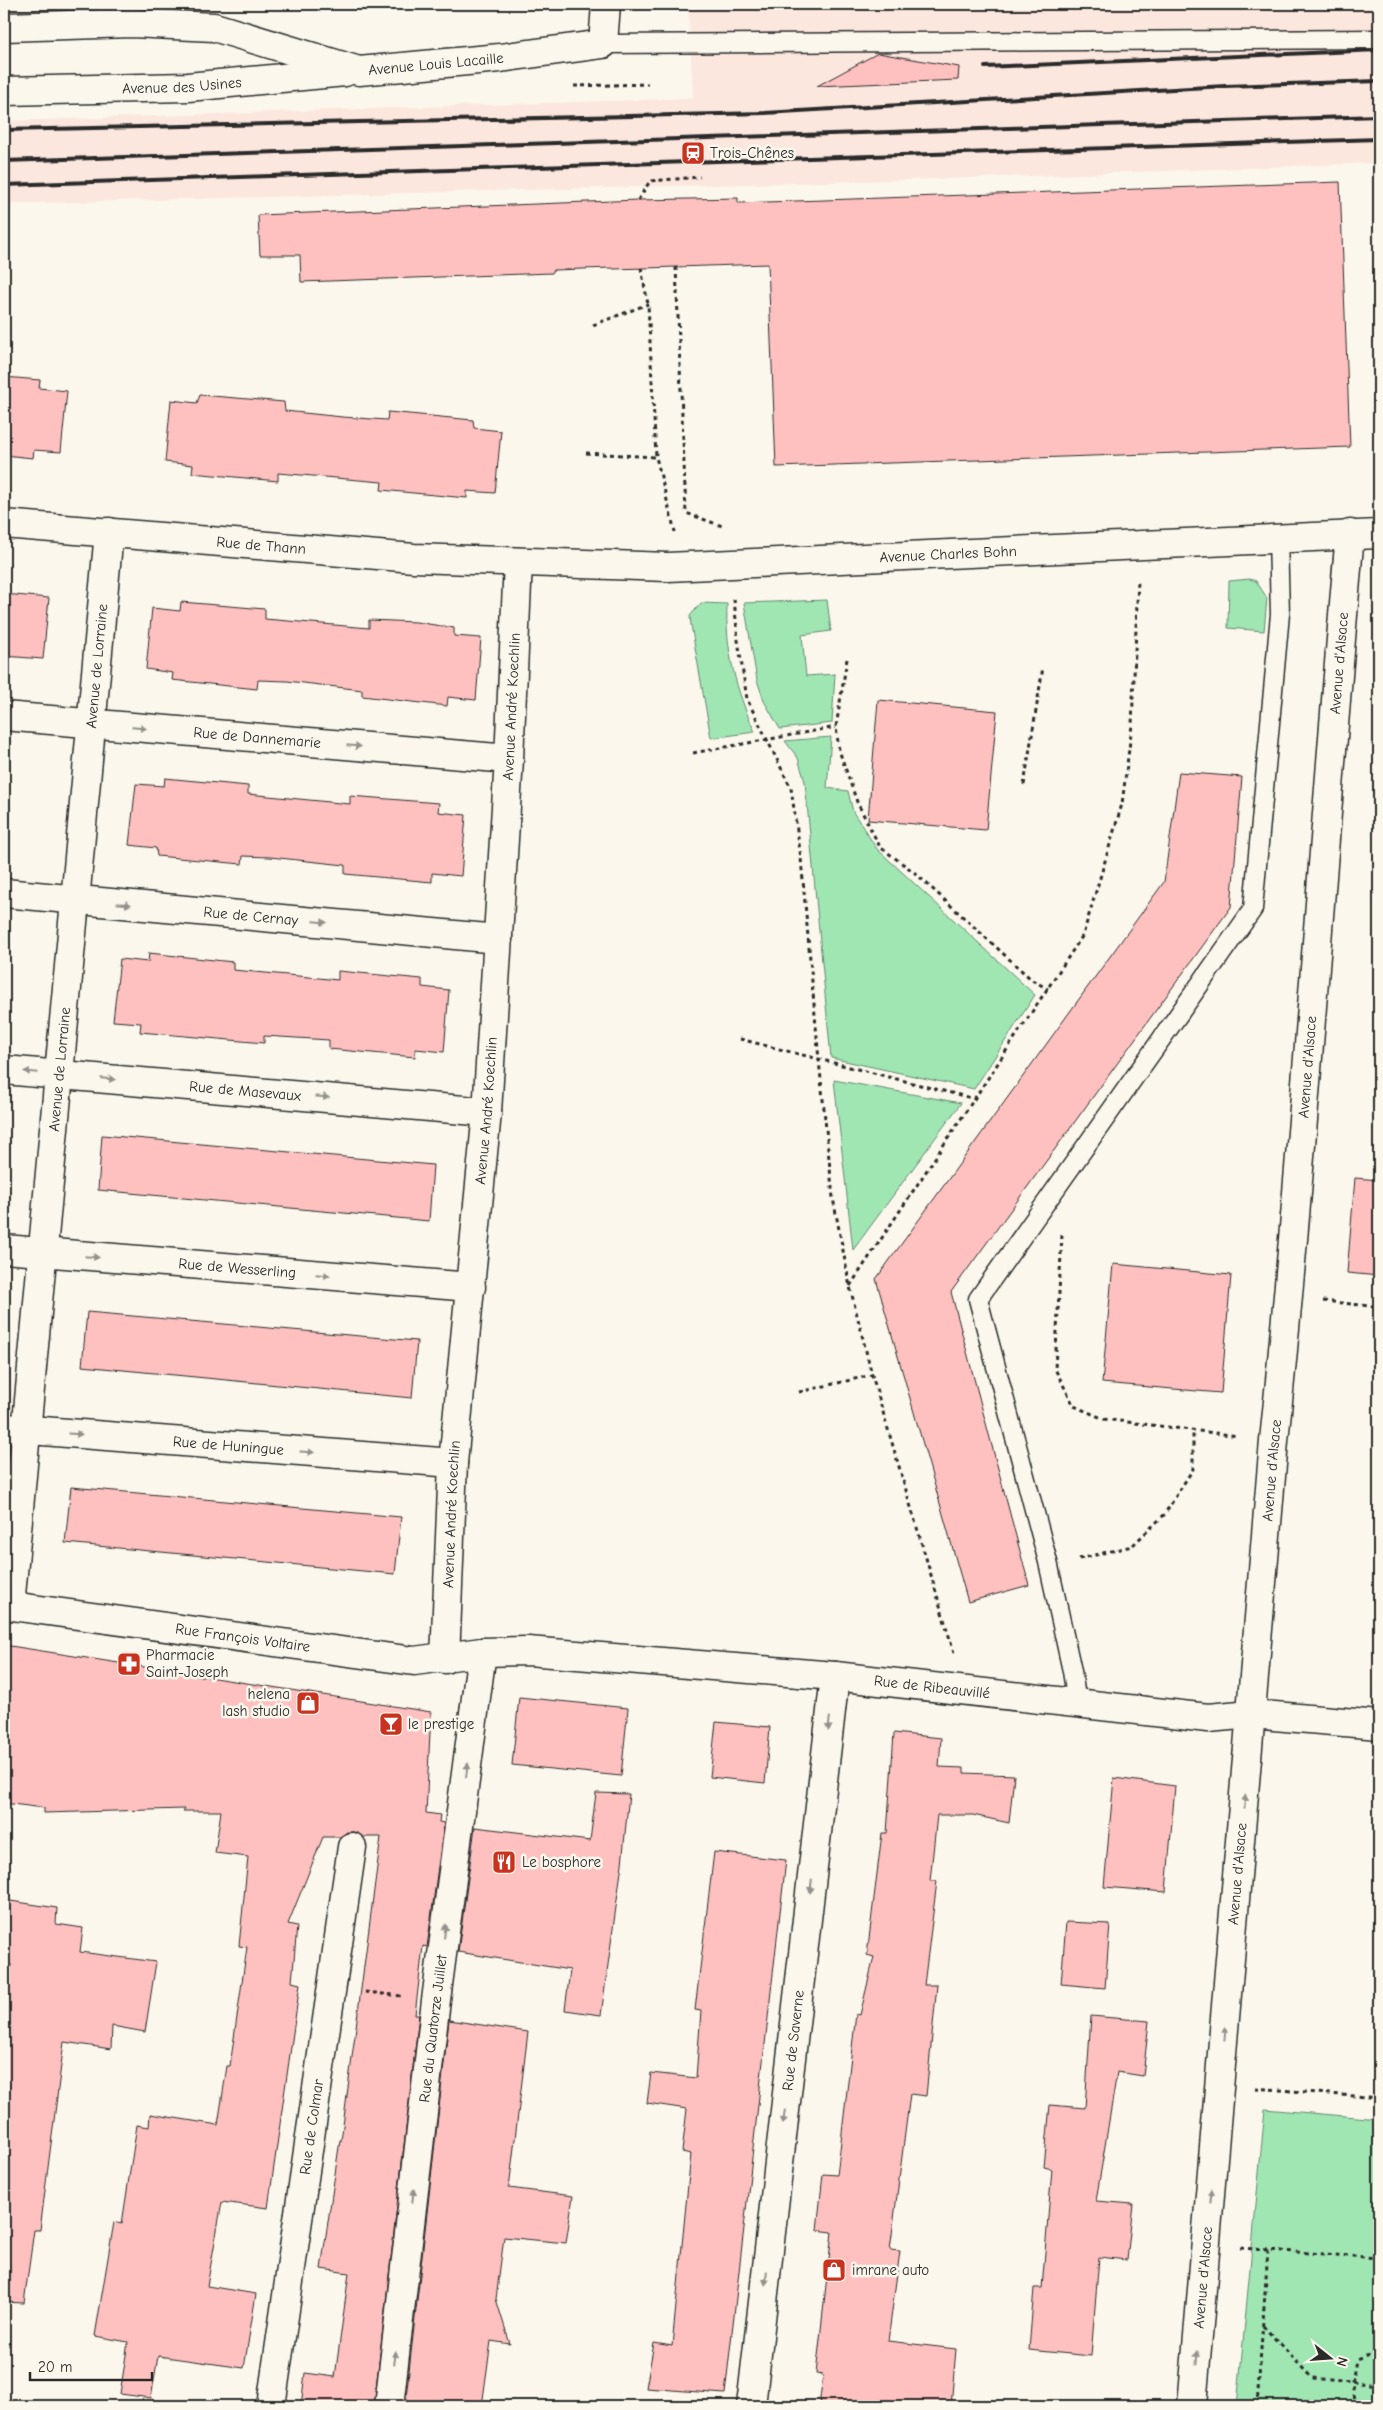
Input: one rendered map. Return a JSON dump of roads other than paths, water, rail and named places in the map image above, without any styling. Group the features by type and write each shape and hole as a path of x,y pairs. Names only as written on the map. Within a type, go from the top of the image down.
{"street":[{"path":"604,44 606,4"},
{"name":"Avenue Louis Lacaille","path":"4,27 132,23 214,27 359,71 500,58 604,44"},
{"name":"Avenue des Usines","path":"4,91 188,87 359,71"},
{"name":"Rue de Thann","path":"4,524 414,558 518,562"},
{"name":"Avenue de Lorraine","path":"7,1606 15,1429 43,1253 109,532"},
{"name":"Avenue d'Alsace","path":"1192,2406 1274,1441 1289,1297 1331,780 1339,647 1350,534"},
{"name":"Avenue Charles Bohn","path":"518,562 683,567 1278,537 1379,534"},
{"name":"Avenue André Koechlin","path":"445,1658 453,1463 487,1112 509,759 518,562"},
{"name":"Rue de Dannemarie","path":"4,716 509,759"},
{"name":"Rue de Cernay","path":"4,893 498,939"},
{"name":"Rue de Masevaux","path":"4,1070 487,1112"},
{"name":"Rue de Wesserling","path":"4,1249 471,1287"},
{"name":"Rue de Huningue","path":"15,1429 453,1463"},
{"name":"Rue François Voltaire","path":"7,1606 414,1661 482,1652"},
{"name":"Rue de Ribeauvillé","path":"482,1652 528,1651 835,1676 1208,1718 1251,1714 1379,1725"},
{"name":"Rue du Quatorze Juillet","path":"389,2406 436,2000 482,1652"},
{"name":"Rue de Saverne","path":"751,2406 835,1676"},
{"name":"Rue de Colmar","path":"271,2406 352,1847"}],"lane":[{"path":"604,44 1379,39"},
{"path":"1077,1704 1072,1671 1048,1562 978,1299 1254,909 1280,614 1278,537"}],"railway":[{"path":"985,67 1379,50"},
{"path":"4,130 765,113 1225,86 1379,81"},
{"path":"4,161 1379,116"},
{"path":"4,185 1379,139"}],"place":[{"name":"Trois-Chênes","path":"693,153"},
{"name":"Pharmacie Saint-Joseph","path":"129,1664"},
{"name":"helena lash studio","path":"308,1703"},
{"name":"le prestige","path":"391,1724"},
{"name":"Le bosphore","path":"504,1862"},
{"name":"imrane auto","path":"834,2270"}]}
